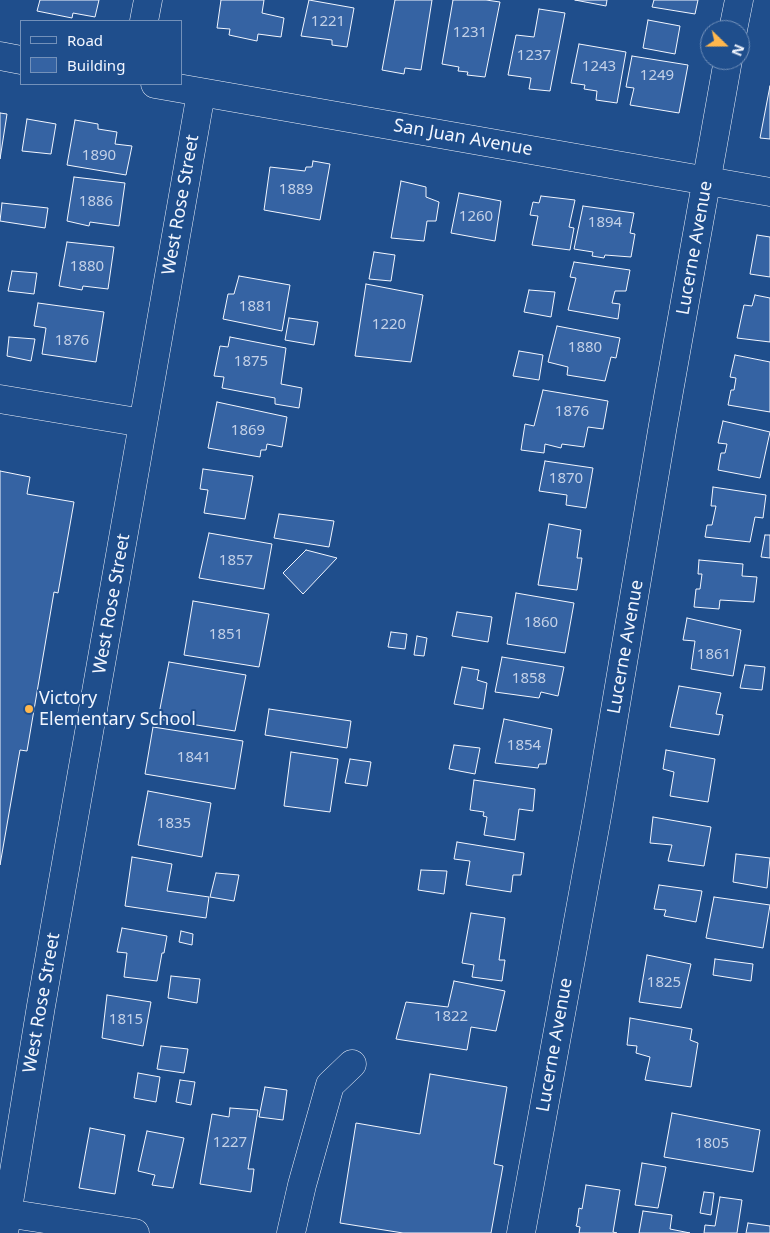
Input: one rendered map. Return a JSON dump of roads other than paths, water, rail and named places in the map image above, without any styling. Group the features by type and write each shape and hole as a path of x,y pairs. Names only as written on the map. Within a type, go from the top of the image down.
{"street":[{"path":"144,20 148,0"},
{"path":"735,20 739,0"},
{"path":"0,56 20,60"},
{"name":"Lucerne Avenue","path":"521,1233 598,811 726,70"},
{"name":"San Juan Avenue","path":"161,85 770,192"},
{"name":"West Rose Street","path":"4,1220 201,92"},
{"path":"0,399 143,423"},
{"path":"291,1233 302,1185 330,1085 352,1064"},
{"path":"4,1220 135,1233"}],"place":[{"name":"Victory Elementary School","path":"29,709"}]}
